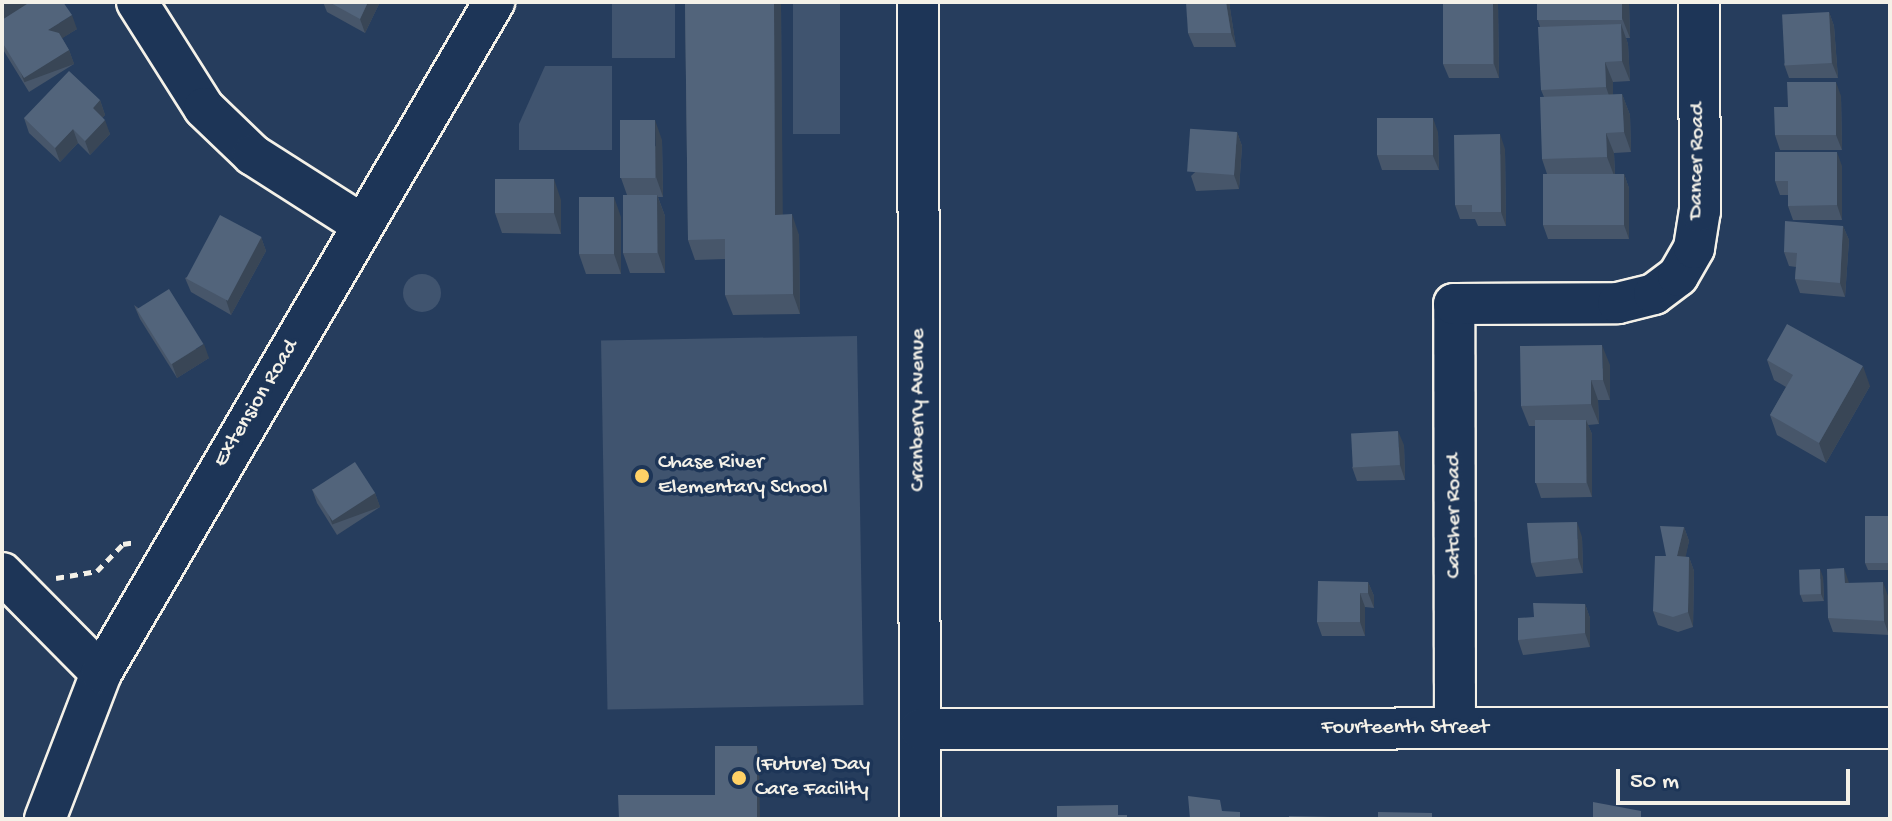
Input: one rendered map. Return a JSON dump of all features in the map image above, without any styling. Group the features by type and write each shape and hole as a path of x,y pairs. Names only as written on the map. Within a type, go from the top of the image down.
{"street":[{"path":"137,2 204,108 253,155 363,225"},
{"name":"Extension Road","path":"45,819 101,673 494,2"},
{"name":"Cranberry Avenue","path":"918,2 920,819"},
{"name":"Dancer Road","path":"1454,304 1618,303 1654,294 1678,276 1694,248 1700,211 1699,2"},
{"name":"Catcher Road","path":"1454,304 1455,728"},
{"path":"21,573 101,673"},
{"name":"Fourteenth Street","path":"920,729 1890,728"}],"path":[{"path":"21,573 75,580 97,571 123,544 149,540"}],"shaded area":[{"path":"612,2 675,2 675,58 612,58"},
{"path":"793,2 840,2 840,134 793,134"},
{"path":"545,66 612,66 612,150 519,150 519,124"},
{"path":"422,274 436,279 441,293 436,307 422,312 408,307 403,293 408,279"},
{"path":"857,336 863,705 607,709 601,340"}],"building":[{"path":"30,2 63,2 72,15 48,30 59,33 69,50 24,78 2,42 2,20"},
{"path":"329,2 368,2 360,19"},
{"path":"685,2 774,2 775,215 792,214 793,294 725,295 725,239 688,240"},
{"path":"1186,2 1226,2 1231,33 1188,33"},
{"path":"1443,2 1493,2 1493,64 1443,64"},
{"path":"1537,2 1622,2 1622,20 1537,20"},
{"path":"1829,12 1832,63 1785,65 1782,14"},
{"path":"1621,24 1622,61 1605,62 1606,87 1541,90 1538,27"},
{"path":"69,71 100,100 93,108 105,120 85,141 73,129 55,148 24,118"},
{"path":"1787,82 1836,82 1836,135 1775,135 1774,107 1788,107"},
{"path":"1622,94 1624,132 1606,133 1607,157 1542,159 1540,97"},
{"path":"1377,118 1433,118 1433,155 1377,155"},
{"path":"620,120 655,120 655,178 620,178"},
{"path":"1190,129 1237,132 1234,175 1187,172"},
{"path":"1500,134 1501,212 1472,212 1472,205 1455,205 1454,135"},
{"path":"1775,152 1837,152 1837,205 1788,206 1788,181 1775,181"},
{"path":"1543,174 1624,174 1624,225 1543,225"},
{"path":"495,179 554,179 554,213 495,213"},
{"path":"623,195 657,195 657,253 623,253"},
{"path":"579,197 614,197 614,254 579,254"},
{"path":"220,215 261,237 228,301 186,279"},
{"path":"1785,221 1843,226 1840,283 1795,279 1797,253 1784,252"},
{"path":"169,289 203,344 171,364 137,309"},
{"path":"1787,324 1863,366 1819,443 1770,415 1793,375 1767,360"},
{"path":"1602,345 1603,380 1591,380 1591,404 1521,406 1520,346"},
{"path":"1535,420 1586,420 1586,483 1535,483"},
{"path":"1398,431 1400,465 1353,467 1351,433"},
{"path":"355,462 375,493 332,521 312,490"},
{"path":"1865,516 1890,516 1890,563 1865,563"},
{"path":"1577,522 1578,558 1531,563 1527,523"},
{"path":"1660,526 1684,527 1677,556 1689,557 1688,612 1673,617 1653,611 1655,556 1666,556"},
{"path":"1844,568 1845,583 1883,582 1884,621 1828,618 1827,569"},
{"path":"1820,569 1821,594 1800,595 1799,570"},
{"path":"1318,581 1368,582 1368,593 1360,593 1360,622 1317,622"},
{"path":"1533,603 1585,604 1585,633 1518,640 1518,618 1534,617"},
{"path":"715,746 757,746 757,819 619,819 618,795 715,795"},
{"path":"1188,796 1220,800 1222,811 1240,812 1240,819 1190,819"},
{"path":"1593,802 1641,811 1641,819 1593,819"},
{"path":"1118,805 1118,815 1127,815 1127,819 1057,819 1057,806"},
{"path":"1378,812 1432,813 1432,819 1378,819"},
{"path":"1289,816 1332,817 1332,819 1289,819"}],"place":[{"name":"Chase River Elementary School","path":"642,476"},
{"name":"(Future) Day Care Facility","path":"739,778"}]}
